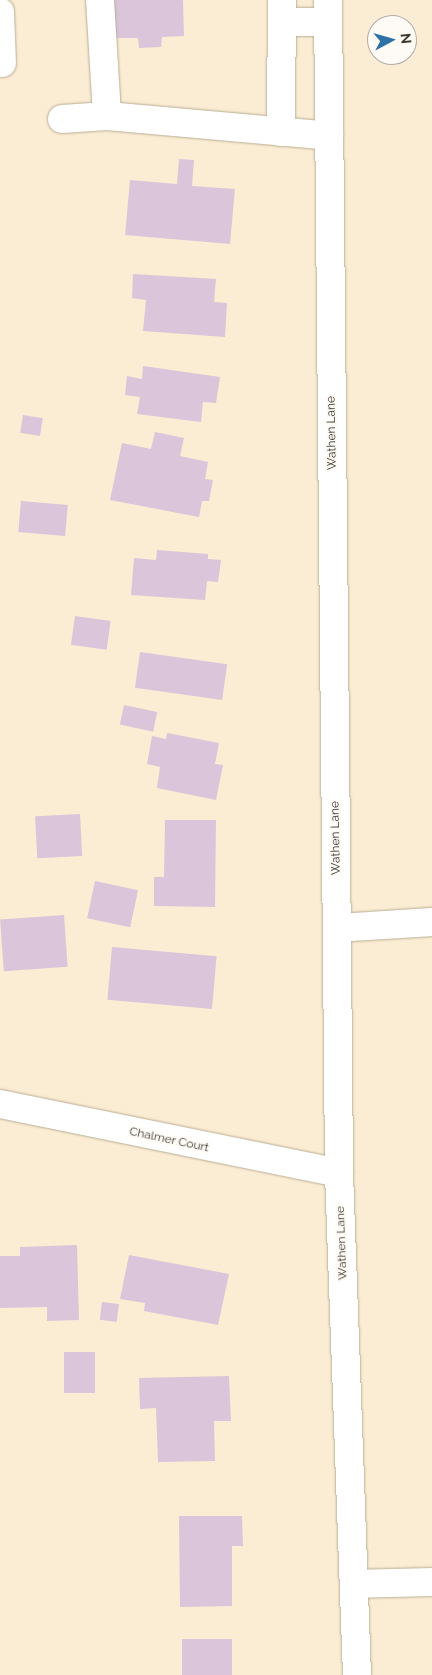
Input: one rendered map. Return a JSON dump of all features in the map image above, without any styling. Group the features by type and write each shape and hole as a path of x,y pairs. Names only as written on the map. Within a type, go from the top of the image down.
{"street":[{"path":"100,0 107,116"},
{"path":"282,132 282,11 328,11"},
{"name":"Wathen Lane","path":"328,11 339,1173 357,1675"},
{"path":"0,12 2,62"},
{"path":"62,119 107,116 329,136"},
{"path":"337,928 432,922"},
{"name":"Chalmer Court","path":"0,1104 339,1173"},
{"path":"355,1584 432,1582"}],"building":[{"path":"112,0 183,0 184,36 162,37 161,47 139,48 138,38 113,38"},
{"path":"179,159 194,160 192,186 235,189 230,244 125,235 130,180 177,184"},
{"path":"133,274 216,279 214,302 227,303 225,337 143,331 146,300 132,298"},
{"path":"143,366 220,377 216,403 203,402 201,422 137,414 140,397 125,395 127,376 142,379"},
{"path":"23,415 43,418 40,436 20,433"},
{"path":"155,432 184,438 180,456 208,462 205,479 213,480 209,501 202,501 199,517 110,500 122,443 151,449"},
{"path":"21,501 68,505 65,536 18,532"},
{"path":"157,550 208,554 208,559 221,560 218,582 207,581 205,600 131,595 134,558 156,560"},
{"path":"75,616 111,621 107,650 71,645"},
{"path":"140,652 227,664 222,700 135,688"},
{"path":"124,705 157,712 153,732 120,725"},
{"path":"167,733 219,743 215,764 223,765 216,800 157,788 160,767 147,764 152,736 166,739"},
{"path":"80,814 82,856 37,858 35,816"},
{"path":"165,820 216,820 215,907 154,906 154,877 164,877"},
{"path":"95,881 138,890 130,927 87,918"},
{"path":"64,915 68,967 4,971 0,919"},
{"path":"112,947 217,956 212,1009 107,1000"},
{"path":"77,1245 79,1320 47,1321 47,1307 0,1308 0,1256 20,1256 20,1247"},
{"path":"129,1255 229,1274 218,1325 144,1311 145,1303 120,1299"},
{"path":"102,1302 119,1304 117,1322 100,1320"},
{"path":"64,1352 95,1352 95,1393 64,1393"},
{"path":"229,1376 231,1421 214,1421 215,1461 158,1462 156,1408 140,1409 139,1378"},
{"path":"179,1516 242,1516 243,1546 232,1546 232,1606 180,1607"},
{"path":"182,1639 232,1639 232,1675 182,1675"}]}
